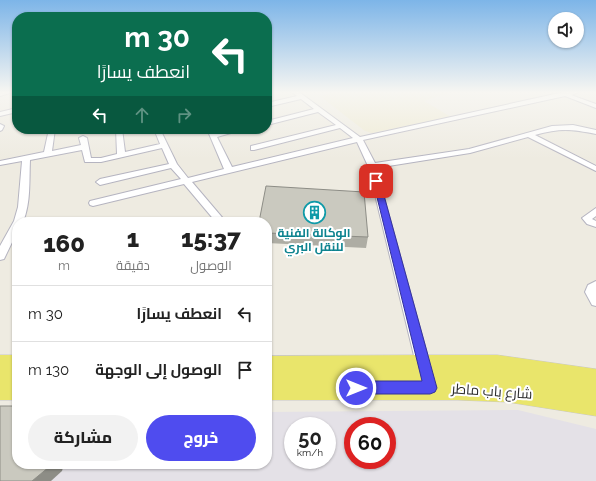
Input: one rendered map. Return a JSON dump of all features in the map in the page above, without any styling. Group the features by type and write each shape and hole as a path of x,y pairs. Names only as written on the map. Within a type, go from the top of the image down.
{"main road":[{"path":"0,367 12,367"},
{"name":"شارع باب ماطر","path":"272,388 427,377 497,367 596,381"},
{"name":"شارع باب ماطر","path":"272,368 427,377 596,404"},
{"path":"0,388 12,388"}],"street":[{"path":"272,122 301,114"},
{"path":"325,114 359,139 372,166 427,377"},
{"path":"93,203 359,139 475,114"},
{"path":"254,148 341,126"},
{"path":"372,166 462,152 528,134 563,127 596,132"},
{"path":"47,155 51,134"},
{"path":"119,134 121,154"},
{"path":"159,134 173,165 217,217"},
{"path":"222,134 214,136 229,170"},
{"path":"528,134 596,169"},
{"path":"83,138 88,160 101,160 121,154 164,145"},
{"path":"0,163 84,147"},
{"path":"20,217 26,159"},
{"path":"100,182 173,165"},
{"path":"596,211 587,218 590,222 596,224"},
{"path":"0,256 12,233"},
{"path":"596,286 592,288 591,292 596,302"}],"shaded area":[{"path":"344,114 447,114 451,117 372,133 365,131"},
{"path":"518,410 596,429 596,481 0,481 0,413 12,449 12,469 272,469 272,412"}],"building":[{"name":"الوكالة الفنية للنقل البري","path":"266,186 364,192 368,237 272,233 272,217 260,217"},
{"path":"0,406 12,406 12,469 47,469 32,481 0,481"}],"place":[{"name":"الوكالة الفنية للنقل البري","path":"314,212"}],"route":[{"path":"356,388 430,388 376,181"}]}
